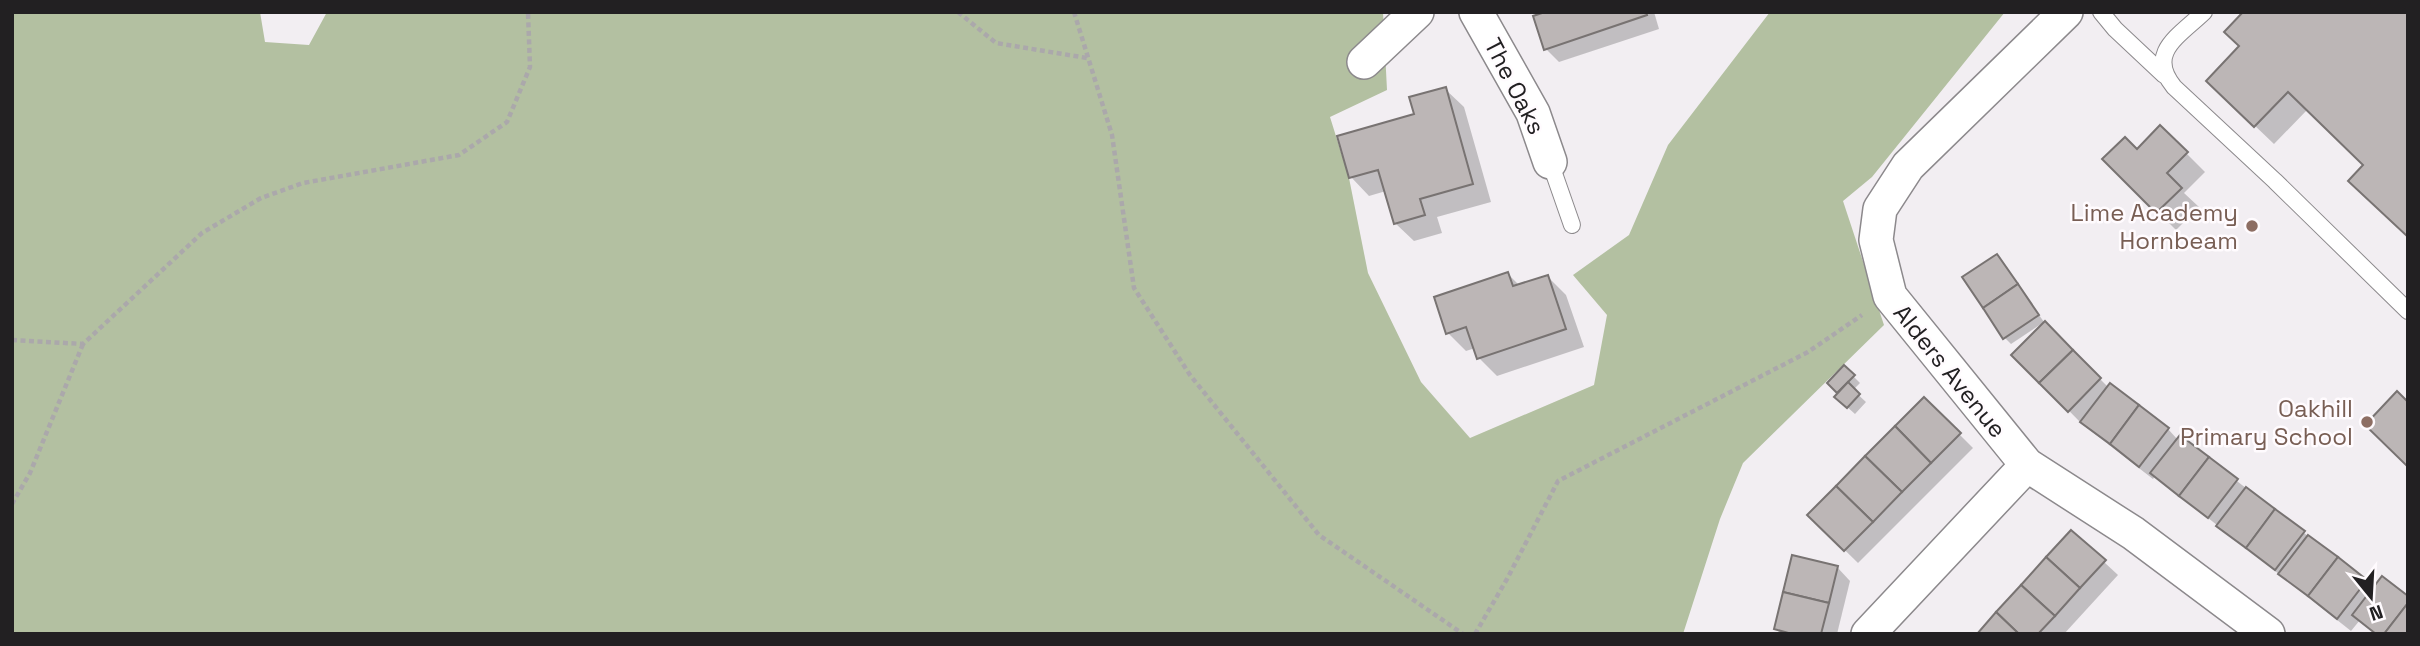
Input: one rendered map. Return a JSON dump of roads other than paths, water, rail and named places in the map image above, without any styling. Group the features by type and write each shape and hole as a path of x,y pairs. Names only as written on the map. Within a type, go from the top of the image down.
{"street":[{"path":"1364,62 1417,12"},
{"name":"The Oaks","path":"1476,12 1533,113 1550,162"},
{"name":"Alders Avenue","path":"2066,12 1908,166 1880,209 1876,240 1890,296 2027,465 2133,533 2268,634"},
{"path":"1868,634 2027,465"}],"lane":[{"path":"2101,12 2174,87 2275,181 2408,312"},
{"path":"2164,75 2163,56 2168,47 2204,12"},
{"path":"1550,162 1572,225"}],"place":[{"name":"Lime Academy Hornbeam","path":"2252,226"},
{"name":"Oakhill Primary School","path":"2367,422"}]}
